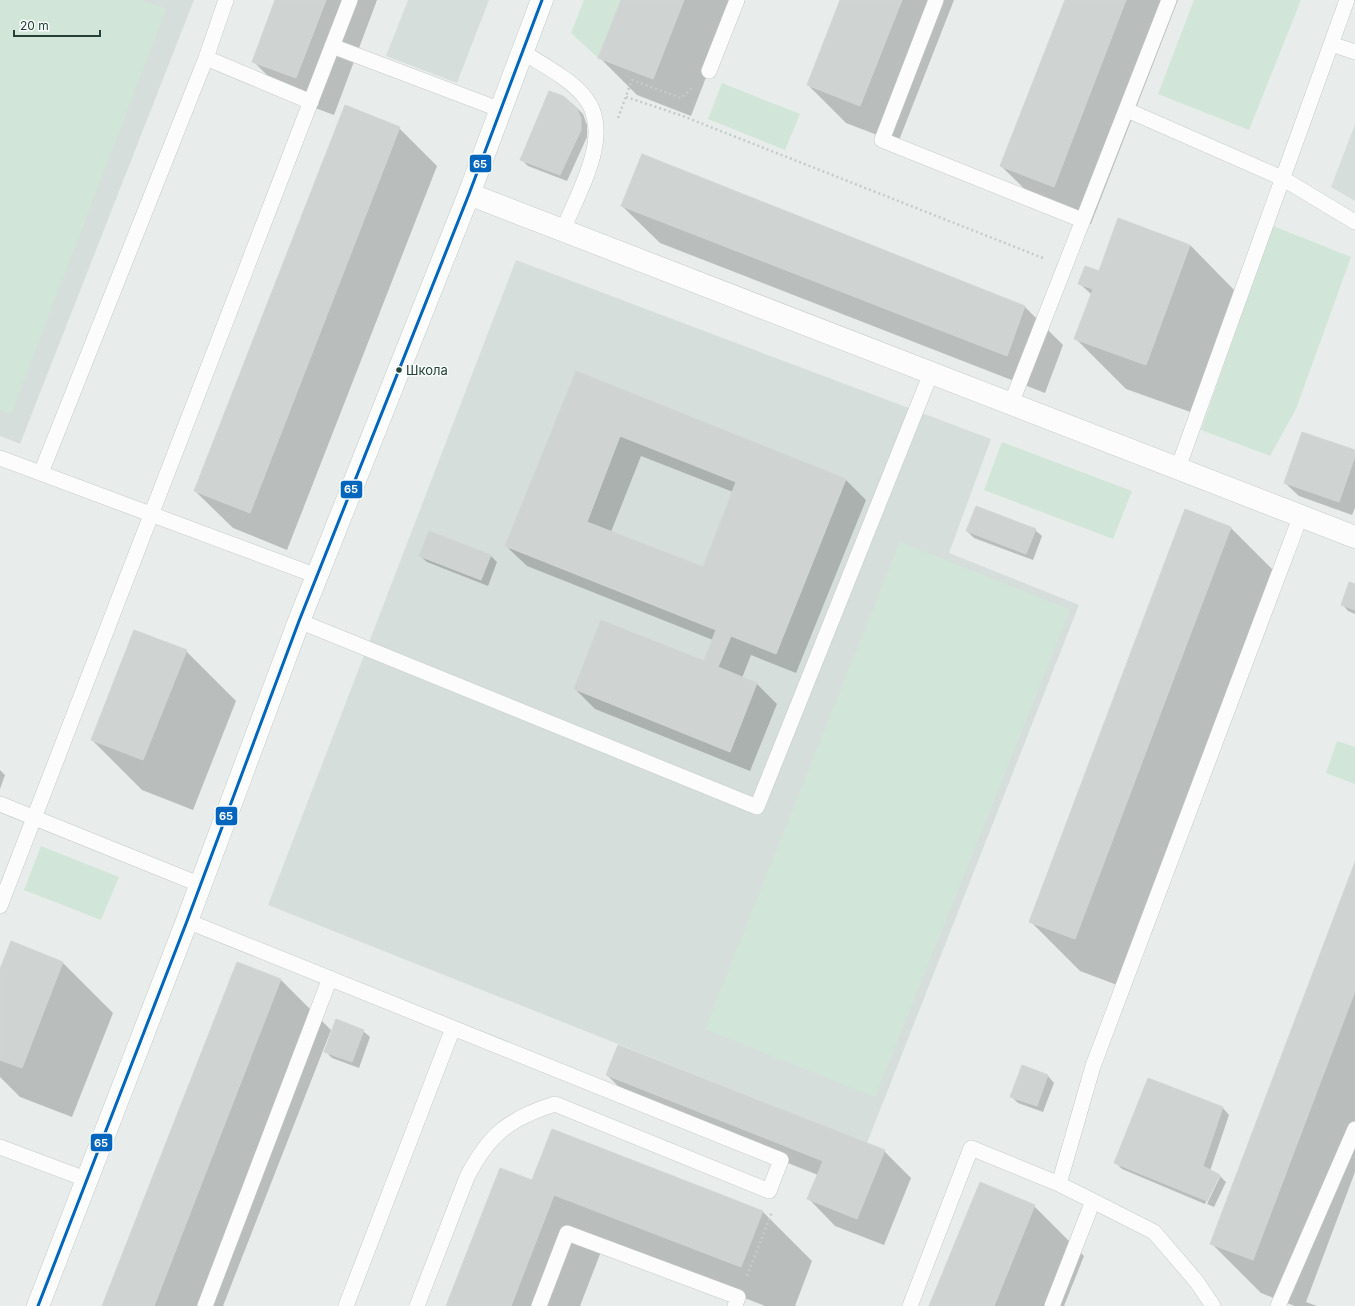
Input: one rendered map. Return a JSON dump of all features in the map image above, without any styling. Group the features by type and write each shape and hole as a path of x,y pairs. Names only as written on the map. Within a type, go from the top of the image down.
{"street":[{"path":"38,1306 201,885 299,622 469,194 542,0"},
{"path":"469,194 1355,536"}],"lane":[{"path":"40,473 206,58 226,0"},
{"path":"0,906 152,516 350,0"},
{"path":"708,71 737,0"},
{"path":"936,0 882,140 1082,220"},
{"path":"1011,404 1169,0"},
{"path":"1178,468 1347,0"},
{"path":"1331,44 1355,52"},
{"path":"332,46 501,110"},
{"path":"523,52 568,82 584,96 593,112 596,127 595,152 563,230"},
{"path":"206,58 311,102"},
{"path":"1127,110 1282,178 1355,222"},
{"path":"299,622 757,807 931,373"},
{"path":"0,458 152,516 317,576"},
{"path":"1059,1184 1094,1066 1301,515"},
{"path":"0,804 34,819 201,885"},
{"path":"187,921 781,1160 769,1191 556,1104 531,1111 502,1128 476,1159 467,1177 417,1306"},
{"path":"205,1306 330,978"},
{"path":"346,1306 453,1028"},
{"path":"1278,1306 1355,1129"},
{"path":"0,1147 88,1180"},
{"path":"910,1306 971,1148 1059,1184 1154,1232 1196,1282 1213,1306"},
{"path":"1052,1306 1093,1201"},
{"path":"539,1306 567,1233 737,1302"}],"path":[{"path":"618,119 632,80 682,98 708,71"},
{"path":"626,97 680,115 1064,266"},
{"path":"737,1302 772,1212 769,1191"}],"shaded area":[{"path":"0,0 194,0 20,444 0,436"},
{"path":"408,0 489,0 457,83 386,56"},
{"path":"1355,124 1355,201 1331,187"},
{"path":"516,260 991,439 949,553 1079,605 867,1143 268,905"}],"green space":[{"path":"0,0 141,0 166,9 11,414 0,410"},
{"path":"584,0 621,0 598,58 571,33"},
{"path":"1194,0 1301,0 1249,130 1158,94"},
{"path":"722,83 800,114 785,150 708,119"},
{"path":"1273,226 1351,257 1296,409 1270,456 1201,430"},
{"path":"1002,442 1132,491 1113,539 984,490"},
{"path":"900,542 1070,610 875,1097 705,1029"},
{"path":"1337,741 1355,747 1355,784 1326,773"},
{"path":"41,846 119,877 101,920 24,890"}],"building":[{"path":"275,0 326,0 296,78 252,62"},
{"path":"621,0 684,0 653,79 598,58"},
{"path":"840,0 902,0 860,106 807,85"},
{"path":"1065,0 1126,0 1054,187 1000,166"},
{"path":"549,91 563,96 576,107 581,118 581,130 560,175 520,160"},
{"path":"345,105 400,127 250,513 194,491"},
{"path":"642,154 1025,306 1007,356 621,206"},
{"path":"1118,218 1190,245 1146,365 1074,339 1093,289 1078,284 1085,266 1099,271"},
{"path":"576,371 846,479 776,654 731,636 718,667 757,683 730,752 574,689 601,620 704,661 716,630 505,546","holes":["620,436 736,482 703,567 587,522"]},
{"path":"1302,432 1355,450 1355,456 1339,502 1284,483"},
{"path":"976,506 1036,529 1026,554 966,531"},
{"path":"1185,509 1231,527 1075,939 1029,922"},
{"path":"429,531 491,555 481,580 419,556"},
{"path":"1349,582 1355,584 1355,610 1341,605"},
{"path":"134,630 187,650 143,760 91,740"},
{"path":"1355,862 1355,991 1253,1260 1210,1244"},
{"path":"11,941 63,962 22,1068 0,1060 0,969"},
{"path":"237,962 281,979 154,1306 102,1306"},
{"path":"336,1019 364,1030 352,1062 324,1052"},
{"path":"618,1045 885,1150 857,1219 807,1199 823,1161 606,1075"},
{"path":"1022,1065 1048,1075 1037,1106 1010,1097"},
{"path":"1148,1078 1223,1107 1203,1166 1220,1175 1207,1201 1114,1163"},
{"path":"552,1129 763,1211 741,1267 554,1195 511,1306 446,1306 500,1168 532,1180"},
{"path":"980,1182 1035,1205 994,1306 929,1306"}],"transit line":[{"name":"65","path":"38,1306 187,921 299,621 469,194 542,0"}],"place":[{"name":"Школа","path":"399,370"}]}
